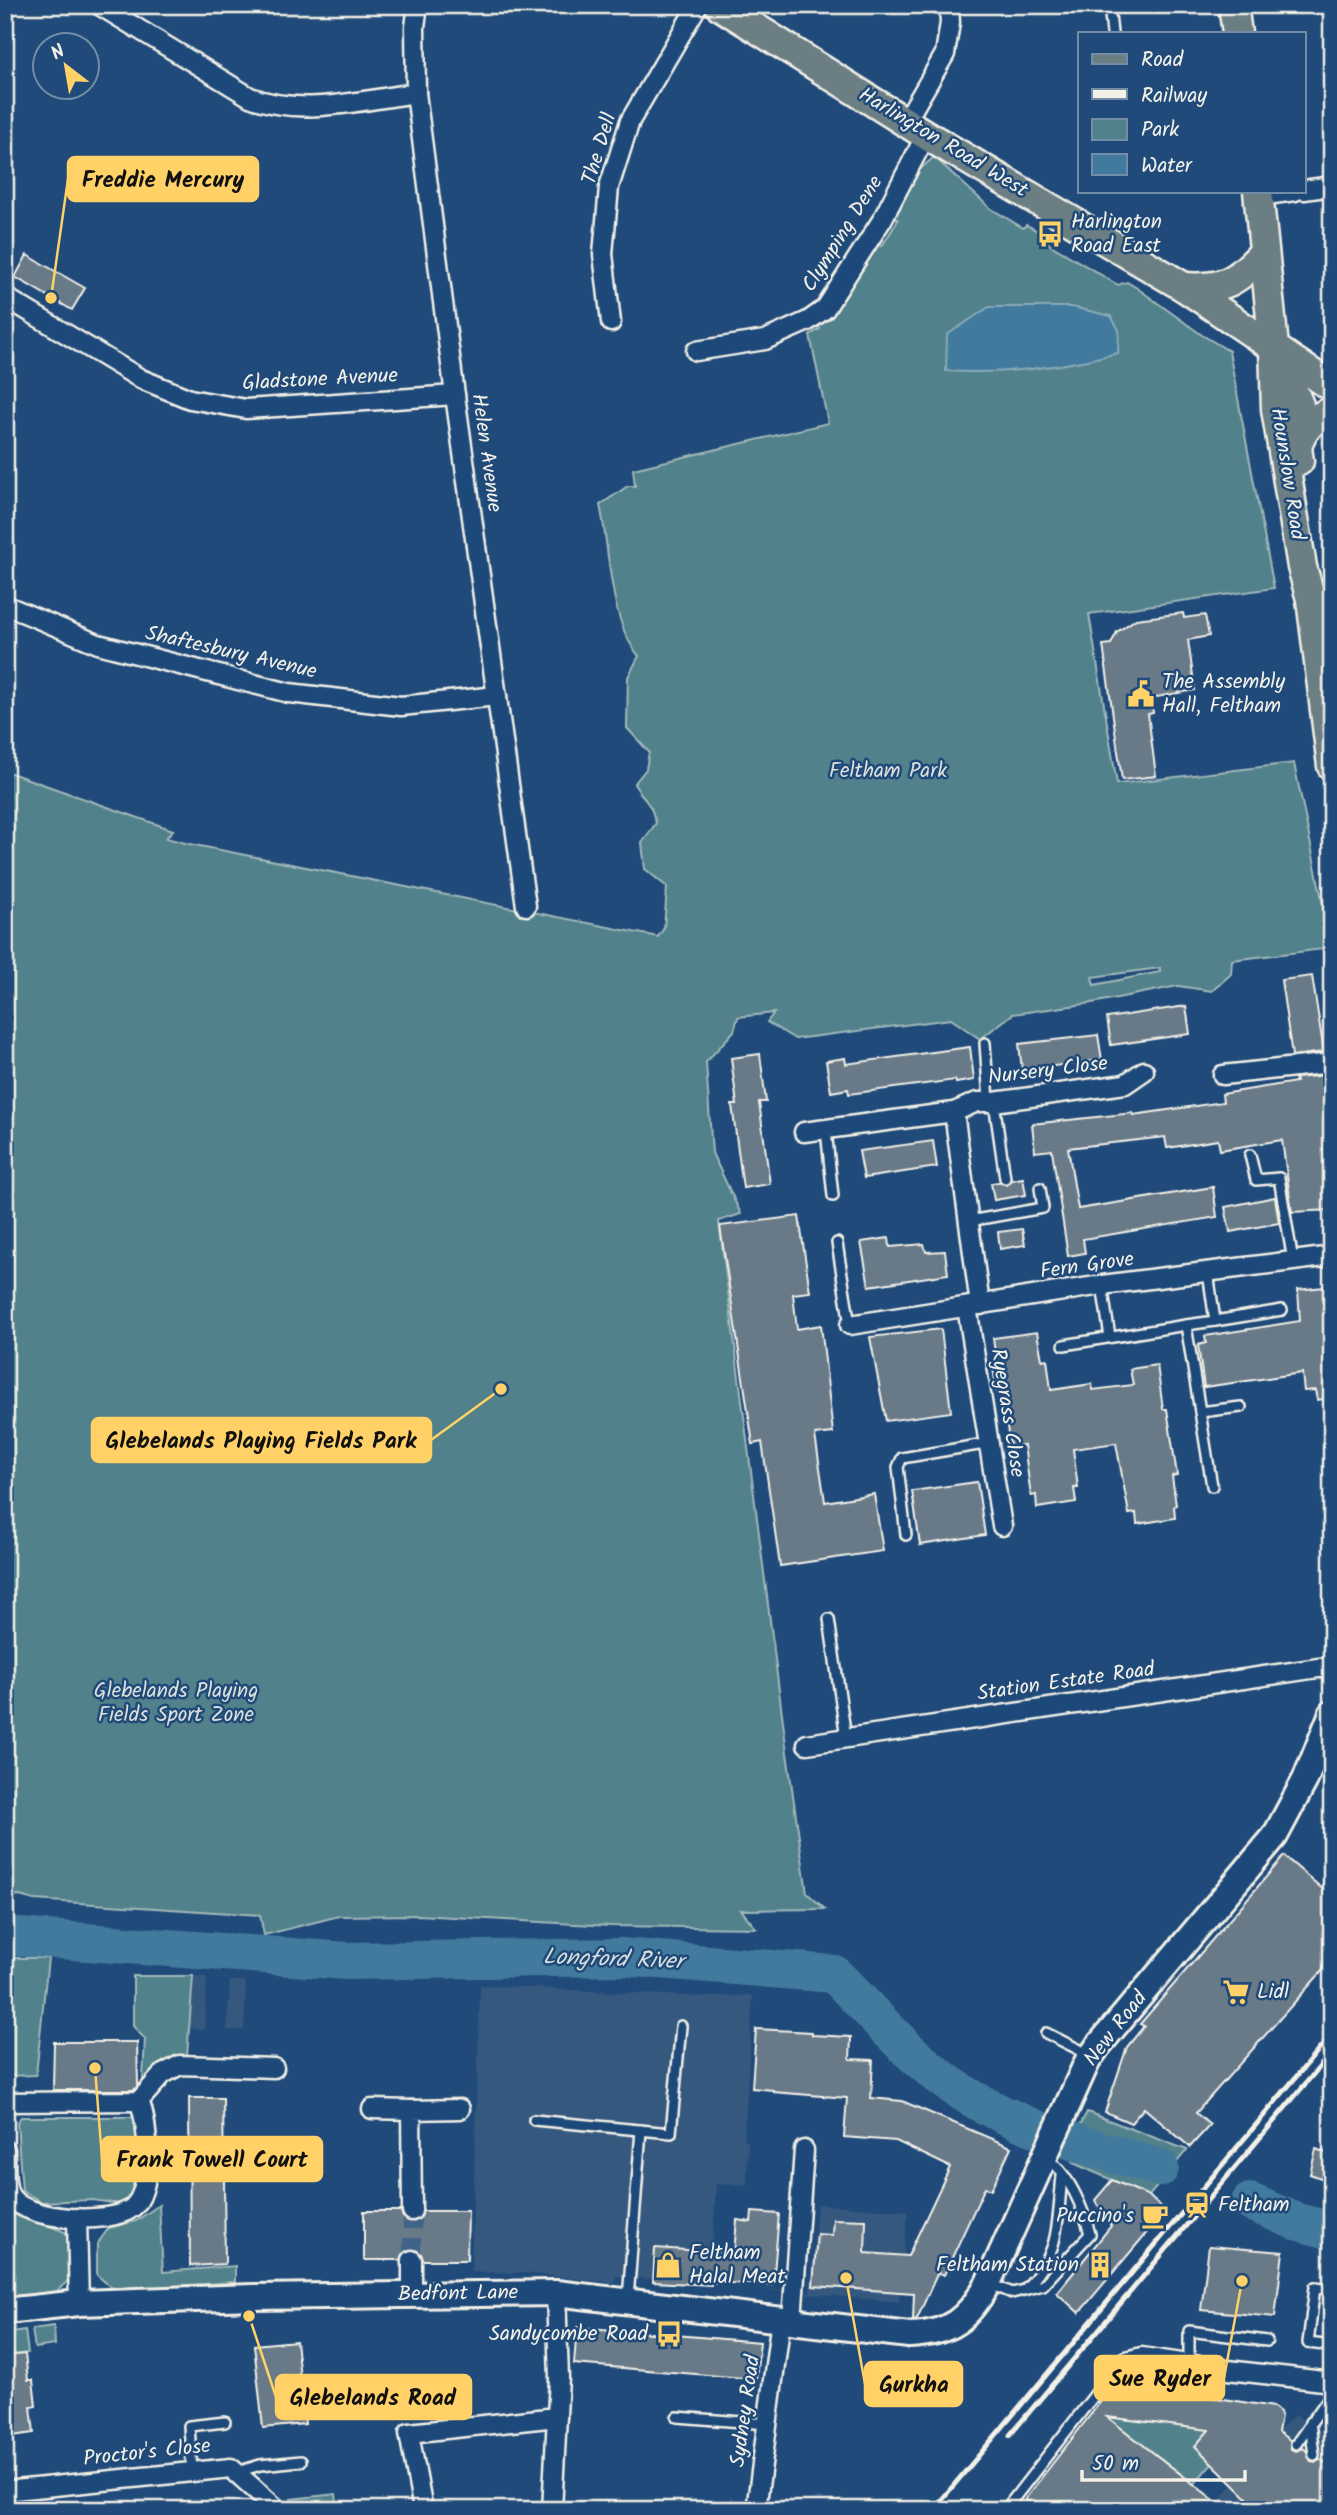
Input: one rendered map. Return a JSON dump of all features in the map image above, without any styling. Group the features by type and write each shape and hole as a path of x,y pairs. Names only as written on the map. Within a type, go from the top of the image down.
{"main road":[{"name":"Harlington Road West","path":"719,5 916,128 1184,287 1274,347"},
{"path":"1233,5 1237,32"},
{"name":"Hounslow Road","path":"1258,193 1274,347 1276,409 1302,567 1311,599 1331,753"},
{"path":"1184,287 1210,289 1222,285 1237,278 1264,252"},
{"path":"1274,347 1332,387"},
{"name":"Hounslow Road","path":"1274,347 1299,405 1297,448 1313,569 1311,599"},
{"path":"1297,448 1308,425 1318,416 1332,411"},
{"name":"New Road","path":"909,2335 940,2331 967,2316 988,2283 1091,2056 1275,1836 1305,1780 1332,1713"},
{"name":"Bedfont Lane","path":"5,2311 79,2303 556,2293 909,2335"}],"street":[{"path":"99,5 250,97 269,104 300,107 416,93"},
{"name":"Helen Avenue","path":"418,5 415,27 416,93 454,395 526,906"},
{"name":"The Dell","path":"611,322 603,254 609,187 630,121 698,5"},
{"name":"Clymping Dene","path":"696,351 765,340 808,321 825,309 882,220 945,54 950,23 949,5"},
{"path":"1306,190 1332,186"},
{"path":"1258,193 1276,192"},
{"name":"Gladstone Avenue","path":"5,297 141,379 190,399 246,409 454,395"},
{"name":"Shaftesbury Avenue","path":"5,605 98,644 289,693 401,706 497,696"},
{"path":"1223,1075 1332,1063"},
{"name":"Nursery Close","path":"804,1132 954,1112 977,1102 1125,1084 1144,1071"},
{"path":"954,1112 969,1221 974,1306"},
{"name":"Fern Grove","path":"850,1325 1102,1285 1332,1255"},
{"name":"Ryegrass Close","path":"974,1306 1002,1526"},
{"name":"Station Estate Road","path":"807,1744 1332,1668"},
{"path":"5,2102 139,2101 163,2074 180,2065 274,2068"},
{"path":"5,2150 9,2196 25,2210 39,2215 77,2218 123,2212 139,2200 143,2193 147,2161 144,2112 139,2101"},
{"path":"372,2109 460,2109"},
{"path":"411,2110 412,2211"},
{"name":"Sydney Road","path":"756,2510 787,2319 804,2150"},
{"path":"77,2218 79,2303"},
{"path":"412,2260 412,2294"},
{"path":"552,2510 559,2378 556,2293"},
{"path":"1114,2370 1126,2361 1142,2357 1332,2382"},
{"path":"423,2510 409,2433 557,2417"},
{"name":"Proctor's Close","path":"5,2491 231,2468 278,2510"}],"lane":[{"path":"1108,5 1112,32"},
{"path":"985,1043 1004,1178"},
{"path":"826,1130 833,1196"},
{"path":"1251,1155 1256,1181 1279,1178 1293,1261"},
{"path":"969,1221 1043,1208 1040,1188"},
{"path":"837,1243 850,1325"},
{"path":"1208,1272 1214,1321"},
{"path":"1102,1285 1110,1337"},
{"path":"1064,1345 1282,1310"},
{"path":"1186,1325 1212,1486"},
{"path":"1200,1412 1241,1407"},
{"path":"906,1535 898,1467 902,1458 990,1443"},
{"path":"828,1619 846,1738"},
{"path":"534,2120 671,2133 681,2026"},
{"path":"1046,2033 1091,2056"},
{"path":"628,2301 641,2130"},
{"path":"988,2283 1012,2293 1043,2285 1090,2234 1085,2215 1046,2153"},
{"path":"1023,2291 1040,2274 1053,2249 1062,2175"},
{"path":"1332,2289 1315,2287 1308,2343 1332,2346"},
{"path":"1189,2363 1189,2331 1267,2341"},
{"path":"1005,2510 1114,2370"},
{"path":"1296,2444 1332,2393"},
{"path":"677,2417 768,2424"},
{"path":"192,2471 189,2426 225,2422"},
{"path":"1310,2423 1314,2455"},
{"path":"236,2472 260,2465 301,2461"}],"shaded area":[{"path":"193,1976 207,1977 204,2029 189,2028"},
{"path":"230,1981 246,1981 244,2030 227,2030"},
{"path":"480,1985 704,1997 753,1995 744,2140 748,2141 747,2185 716,2184 711,2285 616,2276 615,2283 525,2273 471,2272"},
{"path":"817,2204 908,2211 899,2302 724,2286 810,2292"},
{"path":"1295,2415 1323,2431 1332,2430 1332,2510 1211,2510 1277,2432"}],"green space":[{"path":"934,157 990,208 1023,228 1026,225 1036,230 1049,244 1118,285 1127,282 1229,351 1274,588 1089,614 1117,784 1294,763 1332,948 1232,960 1231,974 1212,991 1178,986 1092,1003 1013,1014 980,1039 951,1019 795,1039 767,1022 774,1013 738,1017 734,1031 706,1062 712,1153 741,1214 719,1221 787,1753 807,1893 825,1909 741,1910 756,1928 611,1926 418,1915 339,1916 264,1935 260,1915 34,1900 5,1892 5,771 173,830 166,838 185,843 658,937 664,928 667,887 645,869 642,843 656,823 651,808 634,784 646,769 649,752 627,728 628,677 639,656 629,642 616,605 600,505 628,486 635,486 633,469 828,423 810,335 820,329 813,307 835,277 857,275 878,245 882,246 898,220 894,215 917,172","holes":["1160,968 1160,972 1094,985 1092,977"]},
{"path":"5,1958 48,1958 36,2075 5,2076"},
{"path":"133,1976 193,1976 187,2056 142,2097 145,2039 133,2026"},
{"path":"1087,2112 1187,2150 1149,2196 1073,2163 1069,2146"},
{"path":"21,2117 140,2117 142,2124 136,2196 119,2204 92,2200 42,2202 22,2191 17,2122"},
{"path":"159,2205 163,2272 235,2266 235,2282 114,2290 97,2275 97,2244 109,2228 136,2221"},
{"path":"5,2206 65,2232 70,2241 71,2278 56,2292 12,2296"},
{"path":"54,2326 55,2345 35,2348 32,2329"},
{"path":"25,2330 28,2353 5,2356 5,2333"},
{"path":"1107,2417 1237,2433 1204,2436 1196,2447 1212,2463 1194,2484"},
{"path":"336,2494 338,2510 292,2510 291,2499"}],"water":[{"path":"989,307 1072,307 1111,316 1119,330 1118,353 1032,369 946,371 947,335"}],"building":[{"path":"27,255 85,288 72,310 15,277"},
{"name":"The Assembly Hall, Feltham","path":"1183,613 1184,618 1205,615 1209,636 1188,640 1195,690 1151,698 1153,713 1148,714 1156,776 1122,780 1103,645 1111,644 1117,632 1136,619"},
{"path":"1312,976 1324,1052 1292,1056 1281,980"},
{"path":"1186,1006 1190,1034 1111,1045 1107,1018"},
{"path":"1098,1035 1102,1060 1022,1070 1019,1044"},
{"path":"970,1047 974,1080 956,1083 955,1080 849,1094 848,1089 831,1092 826,1061 845,1058 846,1064"},
{"path":"760,1054 766,1102 759,1102 770,1184 743,1188 732,1105 737,1105 731,1058"},
{"path":"1327,1075 1327,1078 1332,1077 1332,1210 1292,1212 1282,1140 1220,1150 1218,1140 1167,1148 1165,1137 1068,1148 1078,1209 1213,1187 1217,1217 1083,1239 1085,1253 1068,1256 1052,1150 1035,1152 1032,1124 1133,1115 1223,1102 1222,1094 1296,1082 1295,1078"},
{"path":"933,1141 937,1167 864,1178 859,1151"},
{"path":"1023,1178 1026,1195 994,1200 991,1183 1007,1185 1012,1180"},
{"path":"1275,1197 1279,1223 1230,1232 1225,1207"},
{"path":"799,1216 810,1292 793,1294 797,1329 821,1325 833,1433 815,1435 825,1502 874,1494 883,1551 780,1566 762,1442 753,1444 720,1226"},
{"path":"1022,1229 1025,1245 1000,1249 998,1232"},
{"path":"889,1238 890,1247 924,1244 926,1252 945,1251 948,1274 869,1286 861,1242"},
{"path":"1332,1286 1332,1398 1317,1400 1315,1390 1304,1391 1302,1373 1204,1387 1198,1345 1206,1343 1205,1336 1300,1321 1298,1290"},
{"path":"941,1329 951,1412 886,1421 870,1337"},
{"path":"1037,1332 1042,1360 1047,1359 1051,1390 1092,1384 1093,1390 1133,1385 1130,1369 1157,1365 1177,1475 1172,1476 1175,1518 1137,1524 1136,1513 1129,1514 1116,1443 1073,1449 1078,1488 1074,1488 1076,1502 1037,1508 1036,1495 1031,1496 1024,1445 1010,1447 1002,1392 997,1392 993,1368 997,1368 993,1338"},
{"path":"977,1482 985,1535 920,1545 912,1491"},
{"name":"Lidl","path":"1284,1856 1332,1897 1332,1960 1196,2113 1210,2125 1190,2147 1144,2108 1131,2123 1105,2112 1127,2047 1144,2026 1140,2024"},
{"path":"756,2029 851,2037 850,2059 873,2060 871,2098 902,2101 1011,2147 991,2190 985,2187 944,2275 938,2272 917,2319 913,2320 914,2293 813,2286 817,2234 832,2235 833,2219 866,2220 865,2253 908,2256 950,2167 896,2141 844,2137 847,2098 752,2088"},
{"path":"54,2042 137,2042 138,2085 134,2090 53,2090"},
{"path":"189,2098 223,2098 225,2264 190,2266"},
{"path":"1316,2149 1332,2155 1332,2182 1310,2174"},
{"name":"Feltham Station","path":"1112,2180 1149,2196 1165,2211 1079,2313 1057,2293 1111,2226 1095,2200"},
{"path":"364,2211 401,2211 403,2217 411,2222 418,2220 423,2211 468,2211 467,2260 423,2260 421,2254 413,2249 406,2251 401,2260 364,2260"},
{"path":"752,2212 779,2214 773,2285 653,2282 655,2248 734,2253 737,2220 751,2222"},
{"path":"1209,2246 1283,2252 1275,2317 1201,2310"},
{"path":"577,2327 760,2342 756,2379 574,2364"},
{"path":"296,2341 305,2424 263,2428 254,2345"},
{"path":"25,2354 28,2380 33,2380 36,2406 31,2407 34,2433 5,2437 5,2356"},
{"path":"1116,2382 1274,2407 1281,2416 1278,2432 1290,2440 1291,2449 1296,2451 1302,2448 1306,2450 1311,2461 1320,2459 1332,2467 1332,2510 1259,2510 1195,2446 1209,2430 1107,2417 1227,2510 1038,2510 1025,2499"}],"waterway":[{"name":"Longford River","path":"5,1936 347,1961 622,1957 834,1974 910,2051 942,2079 983,2105 1032,2127 1160,2168"},
{"name":"Longford River","path":"1250,2202 1295,2221 1332,2231"}],"tunnel":[{"path":"412,2211 412,2260"}],"railway":[{"path":"933,2510 1332,2034"},
{"path":"1010,2435 1332,2052"}],"place":[{"name":"Harlington Road East","path":"1050,234"},
{"name":"Freddie Mercury","path":"51,298"},
{"name":"The Assembly Hall, Feltham","path":"1141,694"},
{"name":"Glebelands Playing Fields Park","path":"501,1389"},
{"name":"Lidl","path":"1236,1992"},
{"name":"Frank Towell Court","path":"95,2068"},
{"name":"Feltham","path":"1197,2205"},
{"name":"Puccino's","path":"1155,2216"},
{"name":"Feltham Halal Meat","path":"668,2265"},
{"name":"Feltham Station","path":"1100,2265"},
{"name":"Gurkha","path":"846,2278"},
{"name":"Sue Ryder","path":"1242,2281"},
{"name":"Glebelands Road","path":"249,2316"},
{"name":"Sandycombe Road","path":"669,2334"}],"park label":[{"name":"Feltham Park","path":"888,771"},
{"name":"Glebelands Playing Fields Sport Zone","path":"176,1703"}]}
